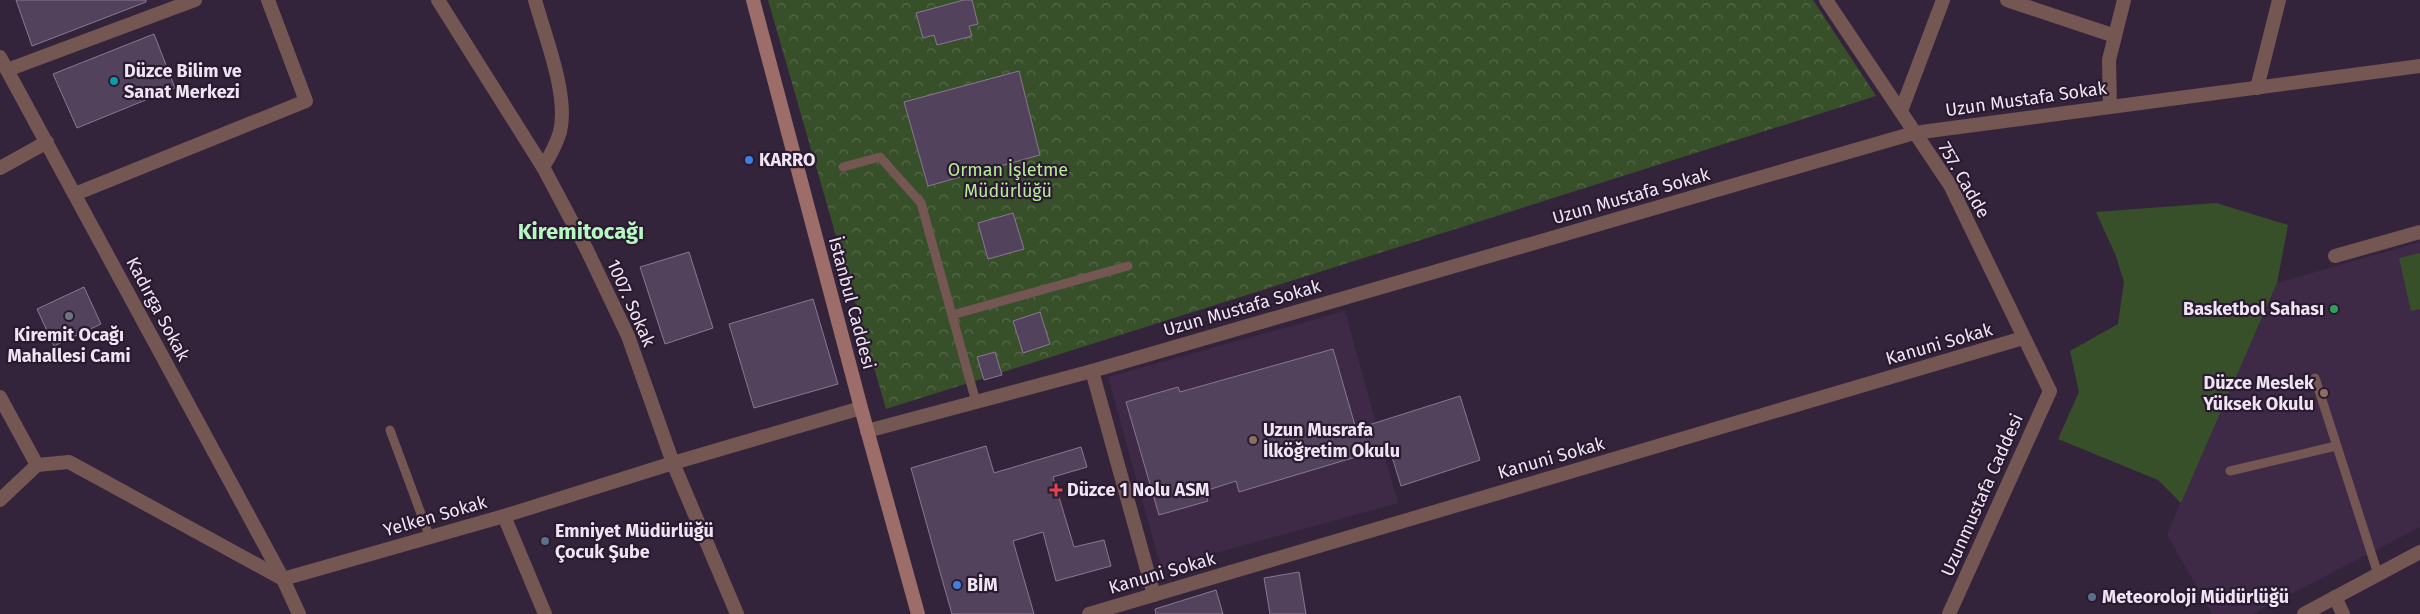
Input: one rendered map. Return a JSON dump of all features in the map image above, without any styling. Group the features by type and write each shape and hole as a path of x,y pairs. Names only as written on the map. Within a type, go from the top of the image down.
{"main road":[{"name":"İstanbul Caddesi","path":"753,0 867,431 918,614"}],"street":[{"path":"7,70 195,0"},
{"path":"75,194 306,101 268,0"},
{"name":"1007. Sokak","path":"438,0 543,167 586,248 628,336 673,463 737,614"},
{"path":"535,0 561,95 562,113 560,132 554,149 543,167"},
{"name":"757. Cadde","path":"1826,0 1950,185 2050,391"},
{"path":"1901,111 1943,0"},
{"path":"2007,0 2115,36"},
{"path":"2110,106 2109,60 2124,0"},
{"path":"2257,88 2279,0"},
{"name":"Kadırga Sokak","path":"0,57 283,579 299,614"},
{"name":"Uzun Mustafa Sokak","path":"867,431 1092,371 1914,133 2420,66"},
{"path":"0,168 46,142"},
{"path":"2335,256 2420,232"},
{"name":"Kanuni Sokak","path":"1089,614 2023,338"},
{"path":"1092,371 1154,595"},
{"name":"Uzunmustafa Caddesi","path":"1949,614 2050,391"},
{"path":"0,396 37,465"},
{"name":"Yelken Sokak","path":"283,579 430,538 673,463 861,408"},
{"path":"0,500 37,465 68,462 283,579"},
{"path":"504,516 545,614"},
{"path":"2304,614 2420,552"},
{"path":"2335,597 2343,614"}],"lane":[{"path":"843,167 880,157 922,203 976,402"},
{"path":"952,315 1128,266"},
{"path":"2315,378 2378,574"},
{"path":"390,430 430,538"},
{"path":"2230,471 2336,446"}],"shaded area":[{"name":"Düzce Meslek Yüksek Okulu","path":"2420,242 2420,527 2252,614 2212,614 2167,534 2277,283"},
{"name":"Uzun Musrafa İlköğretim Okulu","path":"1345,311 1398,503 1161,568 1108,377"}],"green space":[{"name":"Orman İşletme Müdürlüğü","path":"768,0 1813,0 1876,96 886,409"},
{"path":"2216,203 2288,225 2277,283 2181,503 2158,480 2058,439 2079,392 2070,351 2118,324 2124,282 2116,256 2096,212"},
{"path":"2420,253 2420,309 2411,311 2399,258"}],"building":[{"path":"16,0 146,0 146,2 32,46"},
{"path":"964,0 972,0 978,24 969,26 972,36 937,45 934,35 923,38 916,13"},
{"name":"Düzce Bilim ve Sanat Merkezi","path":"154,34 175,88 77,128 53,74"},
{"name":"Orman İşletme Müdürlüğü","path":"1019,71 1040,155 928,186 904,102"},
{"path":"1013,213 1024,249 988,259 978,223"},
{"path":"689,252 713,328 665,344 640,267"},
{"name":"Kiremit Ocağı Mahallesi Cami","path":"84,287 101,324 54,346 37,309"},
{"path":"813,299 838,384 754,408 729,324"},
{"path":"1040,312 1050,344 1023,353 1013,321"},
{"name":"Uzun Musrafa İlköğretim Okulu","path":"1333,349 1356,429 1460,396 1480,460 1401,486 1389,447 1239,492 1236,481 1205,491 1208,501 1159,515 1126,402 1178,387 1180,392"},
{"path":"995,352 1002,375 984,380 977,357"},
{"path":"986,446 994,473 1081,447 1087,467 1053,477 1074,547 1104,540 1111,566 1056,581 1043,532 1013,541 1034,614 952,614 940,572 911,468"},
{"path":"1299,572 1306,614 1270,614 1264,578"},
{"path":"1216,590 1223,614 1156,614 1155,609"}],"place":[{"name":"Düzce Bilim ve Sanat Merkezi","path":"114,81"},
{"name":"KARRO","path":"749,160"},
{"name":"Basketbol Sahası","path":"2334,309"},
{"name":"Kiremit Ocağı Mahallesi Cami","path":"69,316"},
{"name":"Düzce Meslek Yüksek Okulu","path":"2324,393"},
{"name":"Uzun Musrafa İlköğretim Okulu","path":"1253,440"},
{"name":"Düzce 1 Nolu ASM","path":"1056,490"},
{"name":"Emniyet Müdürlüğü Çocuk Şube","path":"545,541"},
{"name":"BİM","path":"957,585"},
{"name":"Meteoroloji Müdürlüğü","path":"2092,597"}],"district":[{"name":"Kiremitocağı","path":"581,231"}]}
